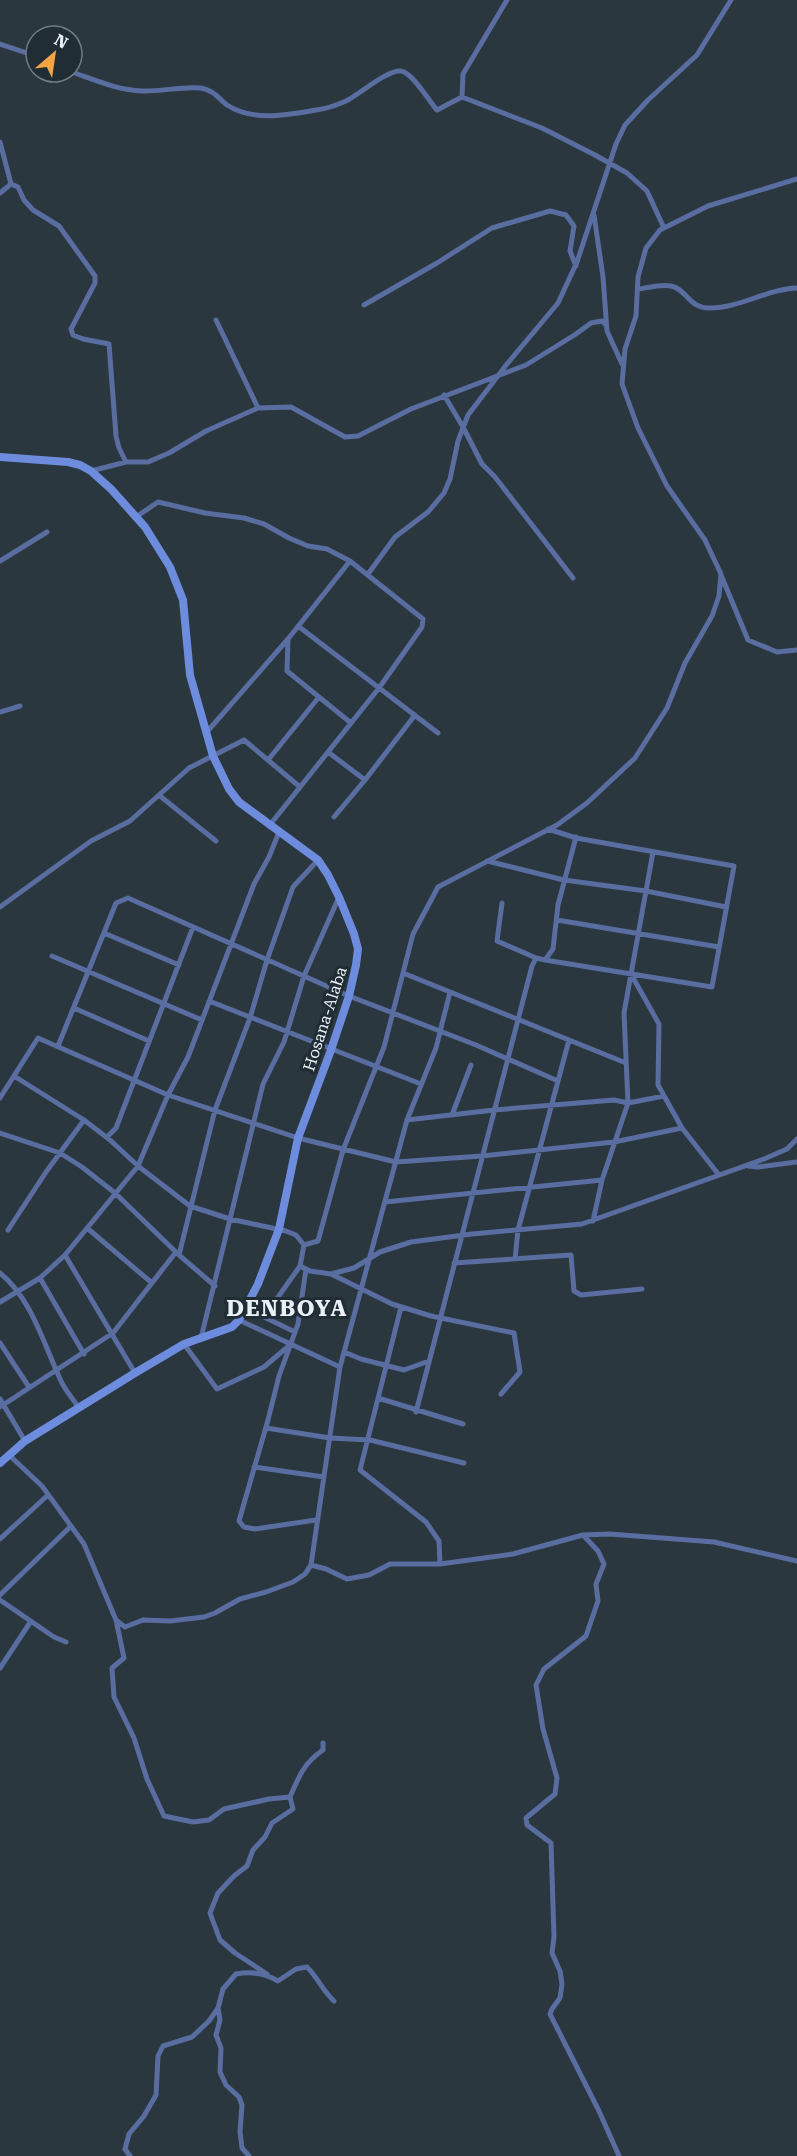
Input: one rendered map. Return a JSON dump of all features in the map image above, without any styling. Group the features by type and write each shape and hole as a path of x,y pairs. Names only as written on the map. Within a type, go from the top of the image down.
{"main road":[{"name":"Hosana-Alaba","path":"0,457 80,465 91,471 111,489 145,527 170,567 183,600 190,675 213,756 229,789 239,802 269,826 297,843 318,860 339,897 354,934 358,949 349,996 298,1138 279,1229 239,1320"},
{"path":"0,1462 25,1441 135,1373 184,1344 232,1327 239,1320"}],"street":[{"path":"462,97 463,74 507,0"},
{"path":"368,574 395,537 428,512 444,493 450,479 458,441 468,415 558,303 576,266 616,144 625,125 648,100 697,55 731,0"},
{"path":"0,44 24,52"},
{"path":"84,76 115,88 142,92 201,88 212,91 226,104 241,112 260,117 318,110 336,104 369,87 387,74 398,70 408,72 437,110 462,97 542,128 627,173 647,191 664,228"},
{"path":"0,142 11,184"},
{"path":"797,178 708,206 660,230 646,248 638,277 636,316 622,365 622,384 638,428 667,486 705,540 748,640 777,651 797,650"},
{"path":"0,193 11,184"},
{"path":"11,184 18,187 33,210 59,226 95,276 94,283 71,329 73,335 83,339 109,344 116,436 118,448 126,462"},
{"path":"364,305 492,228 550,211 566,215 574,226 570,251 576,266"},
{"path":"594,213 603,276 607,331 622,365"},
{"path":"638,289 671,286 691,303 699,307 711,308 733,305 780,289 797,288"},
{"path":"216,320 258,408"},
{"path":"91,471 126,462 148,462 169,453 206,431 258,408 291,407 345,437 358,436 444,395 526,365 591,322 602,321 606,325"},
{"path":"444,395 464,427 482,464 501,484 573,578"},
{"path":"136,517 158,502 264,524 289,538 308,546 327,549 350,561 423,619 422,627 379,688 269,826"},
{"path":"0,561 47,532"},
{"path":"206,733 288,639 350,561"},
{"path":"304,1245 318,1241 343,1150 384,1047 413,934 438,887 548,829 587,803 635,758 667,708 685,663 712,616 719,596 721,574"},
{"path":"298,626 438,733"},
{"path":"288,639 288,671 351,723"},
{"path":"268,760 319,697"},
{"path":"0,712 20,706"},
{"path":"334,818 415,715"},
{"path":"0,907 91,841 130,821 189,768 244,740 300,787"},
{"path":"328,752 365,780"},
{"path":"160,796 216,841"},
{"path":"502,903 497,941 536,958 712,987 734,866 576,837 548,829"},
{"path":"0,1302 40,1278 65,1255 138,1166 168,1095 188,1057 230,943 254,884 269,857 279,832"},
{"path":"545,960 553,950 564,880 576,837"},
{"path":"593,1221 614,1142 628,1103 624,1013 653,852"},
{"path":"25,1441 1,1403 84,1354 113,1333 177,1254 215,1110 250,1018 267,960 293,887 318,860"},
{"path":"487,861 564,880 646,891 726,907"},
{"path":"201,1338 262,1084 287,1032 304,976 339,897"},
{"path":"58,1046 116,903 128,898 349,996 440,1031 558,1081"},
{"path":"557,920 719,947"},
{"path":"107,1137 116,1128 193,927"},
{"path":"104,933 178,965"},
{"path":"52,956 202,1020"},
{"path":"416,1412 472,1192 536,958"},
{"path":"403,972 626,1063"},
{"path":"631,974 659,1024 658,1085 682,1128 719,1176"},
{"path":"116,1620 125,1627 143,1620 170,1621 204,1617 240,1599 292,1582 305,1574 311,1565 340,1367 407,1120 440,1031 450,992"},
{"path":"209,1001 421,1084"},
{"path":"74,1008 149,1041"},
{"path":"0,1098 38,1038 168,1095 298,1138 396,1162 482,1156 614,1142 682,1128"},
{"path":"515,1259 518,1230 569,1040"},
{"path":"452,1115 471,1065"},
{"path":"14,1076 84,1120 190,1206 230,1219 279,1229 296,1235 304,1245 298,1323 279,1376 239,1521 244,1527 255,1529 316,1520"},
{"path":"407,1120 614,1100 628,1103 664,1096"},
{"path":"8,1230 84,1120"},
{"path":"0,1133 60,1153 82,1167 115,1192 177,1254 215,1286"},
{"path":"331,1274 354,1268 380,1252 411,1242 593,1221 787,1149 797,1139"},
{"path":"747,1165 758,1167 797,1162"},
{"path":"385,1202 603,1180"},
{"path":"87,1228 152,1283"},
{"path":"65,1255 135,1373"},
{"path":"454,1263 571,1255 574,1291 580,1295 642,1289"},
{"path":"303,1268 331,1274 401,1307 440,1318 514,1333 520,1372 501,1394"},
{"path":"264,1317 303,1268"},
{"path":"0,1273 18,1292 40,1333 62,1383 79,1408"},
{"path":"40,1278 84,1354"},
{"path":"401,1307 360,1470 426,1522 439,1541 440,1564"},
{"path":"246,1308 295,1332"},
{"path":"239,1320 340,1367"},
{"path":"0,1342 29,1387"},
{"path":"184,1344 217,1389 264,1367 291,1344"},
{"path":"344,1352 404,1370 429,1361"},
{"path":"378,1398 416,1412 463,1425"},
{"path":"266,1428 330,1438 367,1440 464,1463"},
{"path":"8,1454 42,1486 89,1553 116,1620 124,1658 112,1668 114,1697 134,1738 147,1779 164,1816 193,1822 209,1820 224,1809 268,1799 290,1797"},
{"path":"254,1467 324,1477"},
{"path":"0,1539 48,1495"},
{"path":"66,1642 54,1637 0,1598 71,1526"},
{"path":"311,1565 347,1579 369,1575 390,1564 440,1564 513,1554 583,1535 610,1534 714,1542 797,1561"},
{"path":"583,1535 598,1551 603,1564 596,1584 598,1601 586,1636 544,1669 536,1685 543,1729 557,1778 555,1794 526,1818 527,1825 551,1843 554,1937 552,1953 560,1971 562,1984 560,1998 550,2014 619,2156"},
{"path":"0,1668 31,1621"},
{"path":"323,1743 324,1750 311,1758 301,1772 290,1797 293,1809 272,1823 265,1837 253,1850 247,1866 218,1893 210,1913 220,1940 235,1953 278,1981 296,1969 307,1968 317,1977 326,1993 334,2001"},
{"path":"130,2156 125,2149 129,2134 144,2116 156,2095 158,2056 163,2046 192,2037 209,2021 218,2008 223,1989 236,1974 247,1972 268,1975"},
{"path":"218,2008 220,2020 216,2035 221,2048 220,2072 226,2085 239,2097 242,2105 240,2132 242,2148 249,2156"}],"district":[{"name":"DENBOYA","path":"287,1308"}]}
